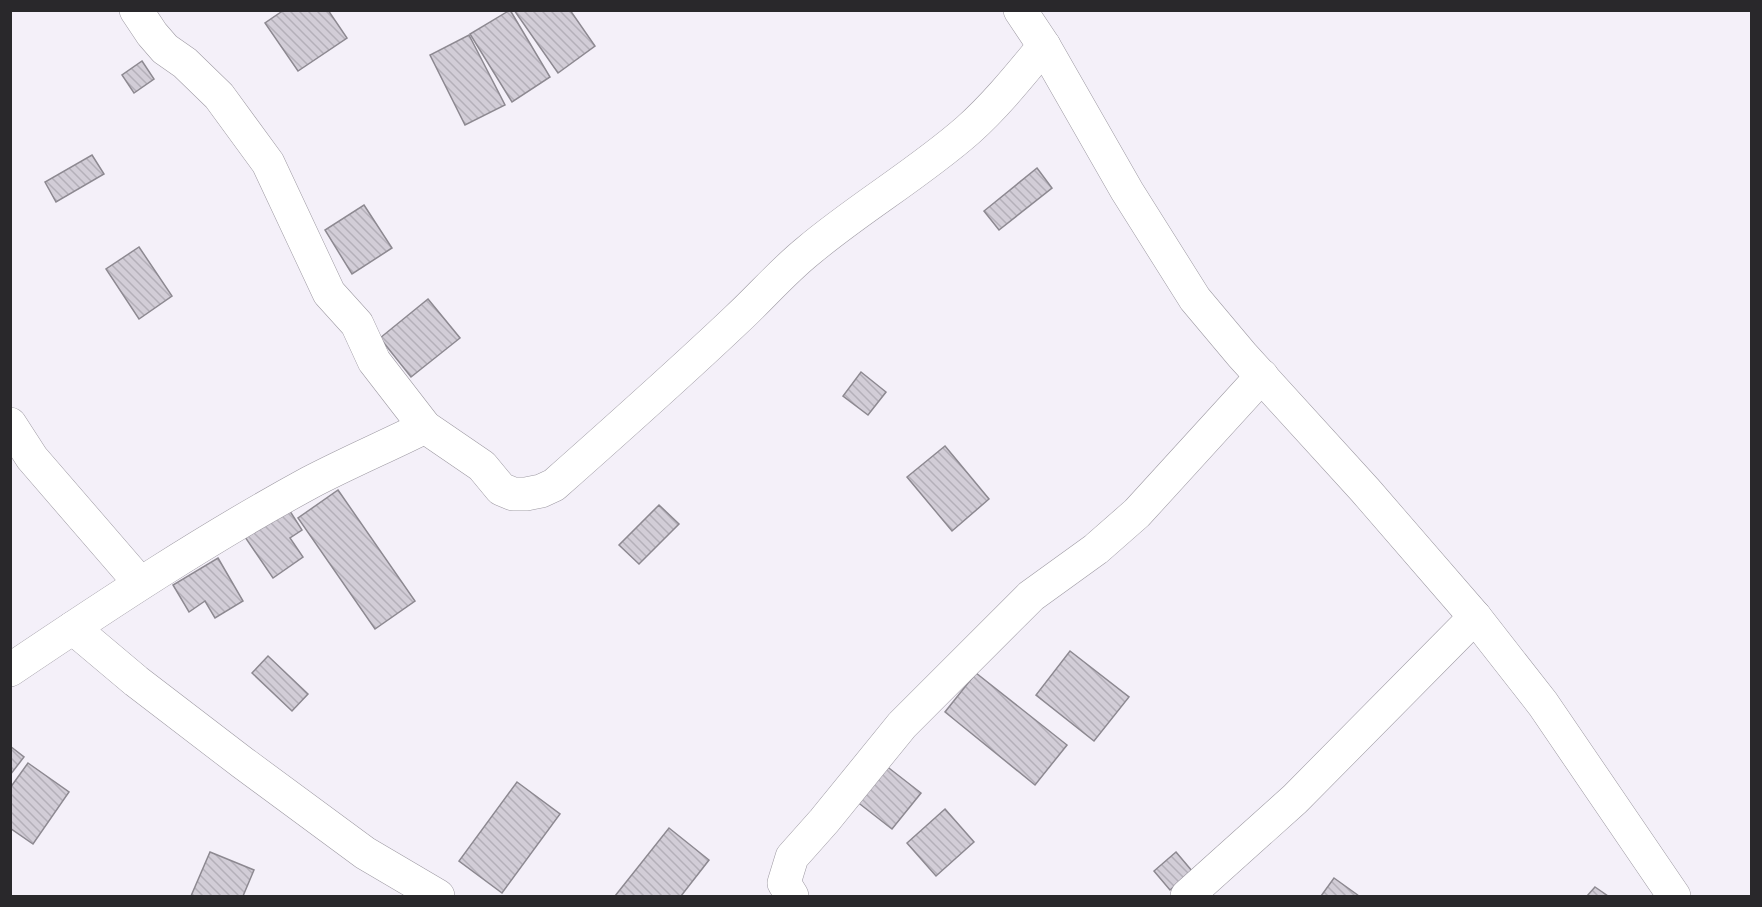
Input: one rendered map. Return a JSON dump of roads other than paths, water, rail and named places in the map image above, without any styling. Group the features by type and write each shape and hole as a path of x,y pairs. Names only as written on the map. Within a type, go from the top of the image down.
{"street":[{"path":"136,10 165,49 185,63 219,96 268,163 330,293 357,324 374,361 425,428 482,466 501,489 513,494 541,491 554,485 738,319 779,276 809,250 862,208 968,131 995,104 1044,46"},
{"path":"1020,10 1044,46 1127,191 1195,299 1475,617 1543,704 1670,895"},
{"path":"792,897 784,883 792,857 902,725 1031,596 1096,549 1137,513 1262,376"},
{"path":"10,424 32,458 140,583"},
{"path":"10,670 209,540 311,482 425,428"},
{"path":"1187,897 1295,799 1475,617"},
{"path":"73,628 136,681 365,853 438,897"}]}
